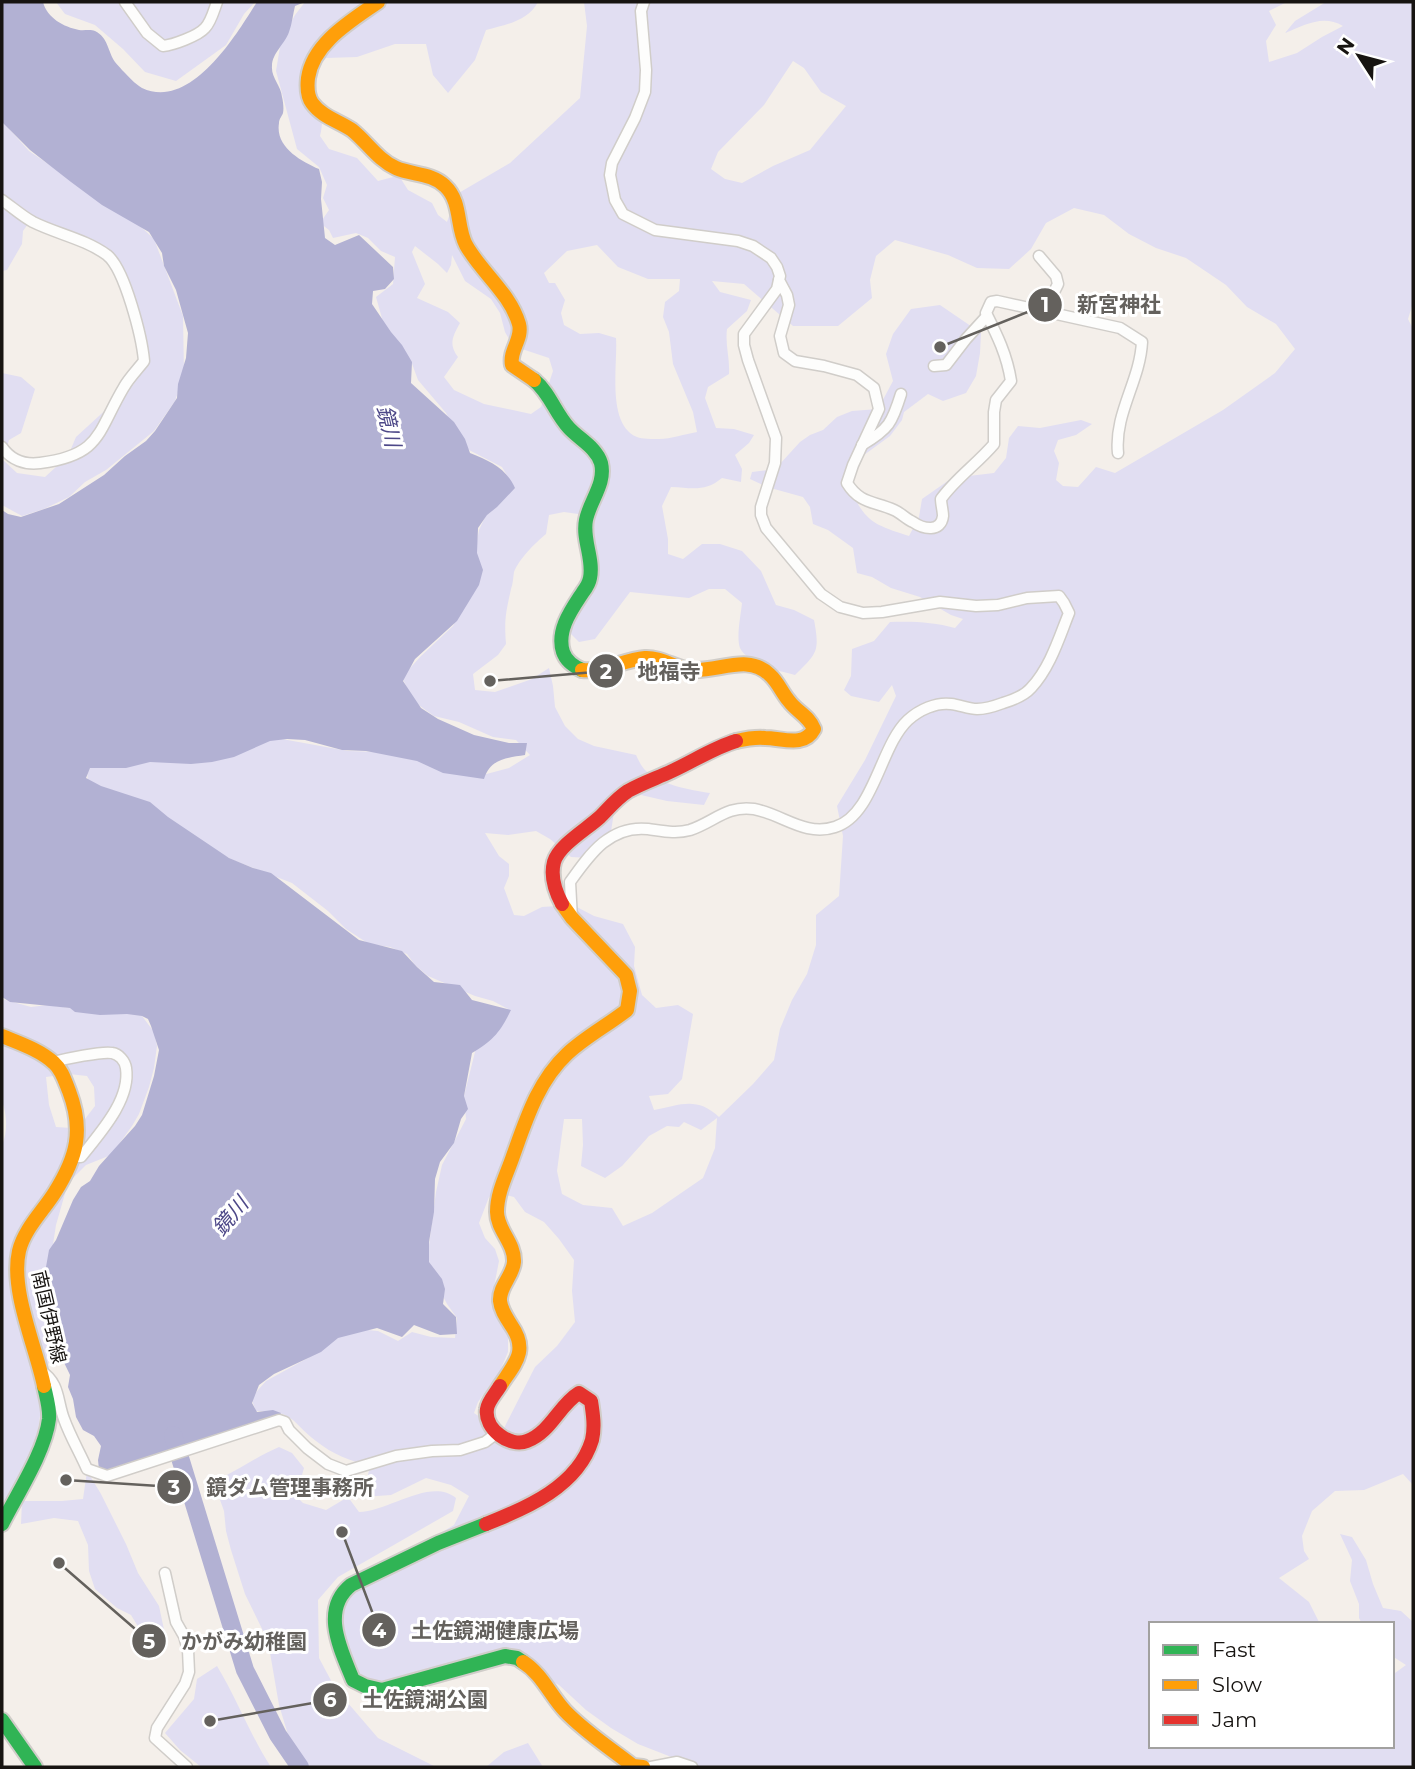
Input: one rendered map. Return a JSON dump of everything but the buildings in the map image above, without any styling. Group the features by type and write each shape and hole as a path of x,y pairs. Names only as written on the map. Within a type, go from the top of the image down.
{"street":[{"path":"125,2 148,33 163,46 184,41 205,29 217,2"},
{"path":"378,2 327,43 311,64 307,85 311,103 322,114 359,136 391,166 407,173 430,177 450,191 459,210 460,232 468,248 509,304 519,324 520,332 510,360 512,365 544,388 568,427 592,448 601,460 601,480 587,513 585,528 590,580 562,632 562,648 567,660 576,668 587,671 647,658 690,670 739,663 758,666 776,678 786,698 793,707 808,717 814,729 813,734 802,741 742,739 716,748 646,781 622,795 554,860 552,877 558,899 572,919 628,977 631,997 627,1010 569,1051 541,1087 500,1193 496,1212 498,1224 514,1261 513,1269 503,1284 500,1305 521,1340 521,1350 487,1406 485,1414 497,1433 506,1441 525,1444 556,1417 573,1395 579,1393 591,1401 594,1422 592,1440 581,1461 566,1480 546,1495 514,1513 443,1540 350,1585 336,1605 337,1639 353,1680 382,1690 505,1656 519,1659 543,1679 564,1711 581,1726 633,1766 643,1767"},
{"path":"572,919 570,882 591,853 617,833 631,828 676,833 690,830 723,812 743,808 771,814 813,830 834,828 846,822 856,813 874,785 889,748 908,720 935,705 948,704 978,709 1017,698 1030,689 1043,670 1069,612 1059,596 1027,598 998,605 976,606 940,602 863,613 840,607 821,594 766,528 761,507 775,463 776,438 748,360 744,334 777,289 778,267 771,258 753,246 738,241 655,230 623,214 615,200 610,175 612,163 645,92 641,11 644,2"},
{"path":"2,200 33,222 90,245 109,257 117,267 139,326 144,361 124,385 103,428 89,447 74,456 30,464 21,463 2,447"},
{"path":"1035,309 1053,294 1058,284 1056,276 1040,256"},
{"path":"779,279 789,304 780,337 784,353 795,361 857,375 874,388 879,409 847,483 863,500 895,510 925,528 938,527 943,518 941,499 951,485 994,444 996,400 1011,381 1009,363 986,313 991,302 997,301 1120,328 1142,342 1141,357 1116,439 1118,453"},
{"path":"934,366 946,365 988,316"},
{"path":"862,445 881,434 892,421 901,394"},
{"path":"2,1036 54,1062 111,1052 126,1064 127,1077 122,1097 109,1121 81,1157 74,1157"},
{"name":"南国伊野線","path":"2,1524 43,1439 49,1416 41,1371 28,1330 18,1277 18,1257 22,1242 57,1189 74,1157 78,1138 77,1116 64,1077 54,1062"},
{"path":"41,1371 50,1377 64,1420 88,1469 107,1476 279,1420 285,1422 289,1430 307,1448 328,1464 346,1471 396,1456 460,1450 485,1442 497,1433"},
{"path":"165,1573 176,1622 188,1650 189,1672 185,1684 157,1728 155,1738 187,1767"},
{"path":"2,1720 35,1767"},
{"path":"651,1767 677,1762 692,1767"}],"shaded area":[{"path":"56,2 255,2 244,14 226,45 176,81 145,72 95,25 65,14"},
{"path":"305,2 538,2 522,18 486,30 475,60 448,93 433,75 426,44 395,44 357,57 326,58 303,88 319,109 322,120 320,136 329,149 357,158 378,181 397,176 408,190 432,203 438,215 447,222 457,194 510,163 580,98 587,26 584,2 1287,2 1269,11 1276,25 1266,41 1269,62 1297,53 1343,26 1321,21 1285,33 1295,21 1326,2 1413,2 1413,303 1408,319 1413,329 1413,1485 1403,1474 1364,1490 1335,1491 1312,1511 1302,1536 1304,1551 1309,1559 1279,1578 1309,1602 1319,1622 1149,1622 1149,1748 1394,1748 1394,1678 1395,1673 1406,1665 1394,1657 1394,1622 1361,1622 1359,1604 1350,1581 1352,1560 1340,1534 1352,1537 1366,1560 1383,1608 1401,1611 1413,1622 1413,1767 697,1767 638,1744 586,1710 559,1685 532,1671 501,1663 439,1673 422,1688 392,1700 362,1690 340,1668 332,1638 335,1607 355,1584 454,1525 469,1496 451,1485 426,1478 391,1495 363,1497 370,1466 328,1450 285,1415 256,1411 251,1398 266,1381 308,1358 331,1340 357,1329 378,1331 398,1341 412,1332 431,1337 455,1338 457,1318 424,1260 429,1245 442,1165 466,1119 464,1096 476,1048 508,1009 428,976 407,954 390,947 369,944 346,929 292,883 233,860 88,785 87,769 108,763 271,737 348,751 379,752 423,759 479,776 509,768 530,755 516,740 493,737 459,722 434,716 413,701 402,677 453,626 466,600 479,530 487,513 512,484 502,467 469,450 446,413 418,380 411,361 385,329 376,297 393,284 395,257 381,251 368,238 356,233 333,238 329,230 320,223 329,210 323,198 327,185 319,167 297,149 276,71 281,41","holes":["793,61 804,68 821,92 846,106 810,150 742,183 725,179 711,169 718,152 764,105","1074,208 1104,215 1129,234 1156,248 1186,258 1226,285 1247,307 1276,324 1295,349 1275,373 1223,410 1115,473 1096,467 1078,487 1063,486 1056,480 1059,463 1054,451 1058,440 1076,435 1092,424 1081,420 1040,428 1018,426 1009,438 1006,458 994,473 952,478 922,499 919,517 909,536 887,529 872,520 860,508 850,487 864,455 890,436 902,420 904,412 928,394 943,401 966,393 976,376 981,333 940,305 911,309 893,334 886,354 893,381 878,409 852,411 837,417 823,430 800,442 779,465 769,470 752,472 750,479 767,487 803,497 810,507 813,524 828,530 853,548 857,573 920,597 963,619 955,628 923,622 890,622 874,641 852,649 851,676 844,690 851,696 879,702 892,685 896,696 865,760 837,806 843,836 839,896 816,915 816,945 807,974 780,1029 774,1060 719,1117 711,1110 696,1104 680,1104 654,1110 649,1096 668,1094 682,1079 693,1014 678,1005 656,1008 642,995 634,966 635,947 623,924 594,916 573,905 542,907 524,916 514,915 504,888 509,876 509,864 499,856 485,833 508,835 536,831 571,857 590,858 610,838 614,812 625,800 641,795 704,805 710,793 659,780 645,770 636,755 594,746 578,739 565,726 555,707 549,668 532,679 495,692 475,690 473,674 498,655 506,644 506,616 516,567 546,534 549,515 564,512 585,515 597,559 589,582 564,627 579,642 595,639 630,592 689,598 709,589 725,589 742,603 738,638 744,654 764,666 795,675 815,651 817,639 814,620 776,605 761,571 742,551 720,544 702,544 683,559 668,554 662,506 671,487 704,487 722,478 741,482 742,469 735,455 754,435 734,429 716,428 705,398 708,387 729,374 727,329 747,311 751,300 720,292 712,281 744,284 793,326 838,326 872,298 870,280 876,256 895,240 948,255 977,268 1009,269 1031,249 1046,223","597,245 618,267 648,279 680,279 679,291 665,302 663,317 669,332 673,364 693,412 697,432 651,439 637,437 627,430 617,407 616,338 599,333 580,334 564,325 561,313 565,300 555,283 549,283 544,273 567,251","415,246 447,273 452,255 465,281 491,299 500,313 505,332 513,346 549,358 553,371 541,407 531,414 484,404 454,390 444,377 458,357 453,348 453,340 460,323 448,312 417,298 425,284 412,252","717,1118 715,1148 703,1178 652,1213 623,1226 612,1208 583,1205 562,1194 557,1171 564,1119 582,1119 581,1166 605,1178 622,1166 649,1136 667,1126 679,1127 684,1122 701,1130","498,1193 514,1197 525,1212 544,1222 574,1260 572,1291 575,1322 557,1346 535,1367 502,1432 474,1413 478,1402 500,1371 508,1352 508,1335 493,1308 499,1261 479,1223 489,1197"]},
{"path":"2,121 29,151 141,227 154,239 183,316 184,374 175,401 154,431 69,497 22,516 2,505 2,373 21,377 35,389 21,433 9,440 3,460 17,473 45,477 68,456 76,437 134,384 140,353 133,309 107,258 30,221 23,231 22,244 7,270 2,271"},
{"path":"2,999 31,1007 48,1005 107,1013 124,1009 142,1016 154,1032 157,1046 154,1068 139,1114 111,1155 86,1165 68,1183 56,1225 45,1296 53,1346 45,1375 39,1424 32,1456 22,1478 2,1503 2,1145 6,1123 2,1101","holes":["69,1074 87,1076 94,1087 95,1106 85,1119 71,1128 56,1127 49,1105 46,1077"]},
{"path":"279,1447 292,1453 304,1468 296,1496 303,1503 326,1510 348,1497 359,1512 435,1491 456,1498 453,1511 338,1577 318,1600 319,1658 335,1688 378,1738 436,1767 307,1767 289,1738 279,1705 268,1641 245,1594 231,1550 219,1497 225,1476"},
{"path":"87,1471 126,1544 138,1573 159,1606 166,1639 146,1646 131,1615 117,1608 95,1589 89,1571 88,1545 78,1521 54,1518 21,1524 22,1501 83,1499"},
{"path":"217,1666 271,1767 201,1767 165,1733 194,1699 197,1679"},
{"path":"528,1743 543,1767 486,1767 504,1752"}],"water":[{"path":"2,2 43,2 48,13 62,24 79,30 95,31 105,41 116,63 132,80 142,88 160,92 178,89 210,66 237,33 257,2 305,2 295,6 289,32 273,61 272,70 283,103 279,123 281,139 297,157 319,169 325,238 335,245 359,235 393,267 394,279 385,289 373,291 372,304 412,362 411,383 454,422 470,453 497,466 515,488 487,515 478,528 477,553 483,570 479,585 457,621 415,659 403,681 421,708 438,719 474,735 509,743 527,743 525,755 495,763 484,779 443,773 417,761 287,739 270,741 234,757 212,762 150,762 126,768 90,768 86,778 101,786 150,802 229,858 271,873 359,940 402,951 434,982 460,985 472,1000 511,1010 496,1035 472,1053 464,1096 468,1109 461,1119 454,1143 440,1162 435,1179 429,1262 442,1279 445,1289 443,1304 456,1317 457,1334 440,1335 414,1325 402,1337 377,1328 338,1338 321,1352 274,1374 259,1385 252,1403 257,1412 273,1410 281,1413 278,1418 106,1471 99,1470 101,1446 94,1436 83,1430 76,1417 68,1387 70,1375 59,1352 56,1315 47,1301 50,1288 46,1267 49,1250 81,1187 90,1181 99,1166 142,1115 159,1050 148,1019 142,1016 75,1012 70,1008 10,1002 2,997 2,510 21,517 59,504 104,475 146,441 177,398 186,358 188,333 176,290 164,266 162,253 149,232 102,205 71,182 30,150 2,122"}],"waterway":[{"name":"鏡川","path":"173,1435 245,1670 278,1735 300,1767"}],"traffic: fast":[{"path":"534,380 564,422 591,448 601,463 601,478 585,527 590,580 563,628 561,644 566,658 582,670"},
{"path":"2,1524 36,1459 46,1432 49,1415 44,1386"},
{"path":"486,1524 438,1543 351,1585 337,1606 335,1618 339,1643 353,1680 382,1690 505,1656 523,1662"},
{"path":"2,1720 35,1767"}],"traffic: slow":[{"path":"378,2 335,34 317,54 308,78 309,97 321,112 352,130 390,165 434,179 450,192 466,245 509,302 519,324 512,365 534,380"},
{"path":"582,670 645,658 692,670 752,665 773,678 814,729 810,735 799,740 758,738 736,741"},
{"path":"500,1386 515,1363 519,1350 516,1334 500,1301 514,1262 512,1249 500,1225 497,1212 503,1183 528,1115 548,1076 574,1048 627,1010 630,991 626,975 562,904"},
{"path":"2,1036 36,1051 57,1066 69,1091 76,1118 76,1143 69,1167 25,1235 17,1266 21,1301 44,1386"},
{"path":"523,1662 535,1672 565,1711 581,1726 633,1766 643,1767"}],"traffic: jam":[{"path":"562,904 554,884 553,868 557,856 567,843 628,791 736,741"},
{"path":"486,1524 534,1503 563,1483 585,1456 593,1435 591,1401 579,1393 535,1437 520,1442 506,1439 494,1430 487,1416 489,1403 500,1386"}],"place":[{"name":"新宮神社","path":"940,347"},
{"name":"地福寺","path":"490,681"},
{"name":"鏡ダム管理事務所","path":"66,1480"},
{"name":"土佐鏡湖健康広場","path":"342,1532"},
{"name":"かがみ幼稚園","path":"59,1563"},
{"name":"土佐鏡湖公園","path":"210,1721"}]}
